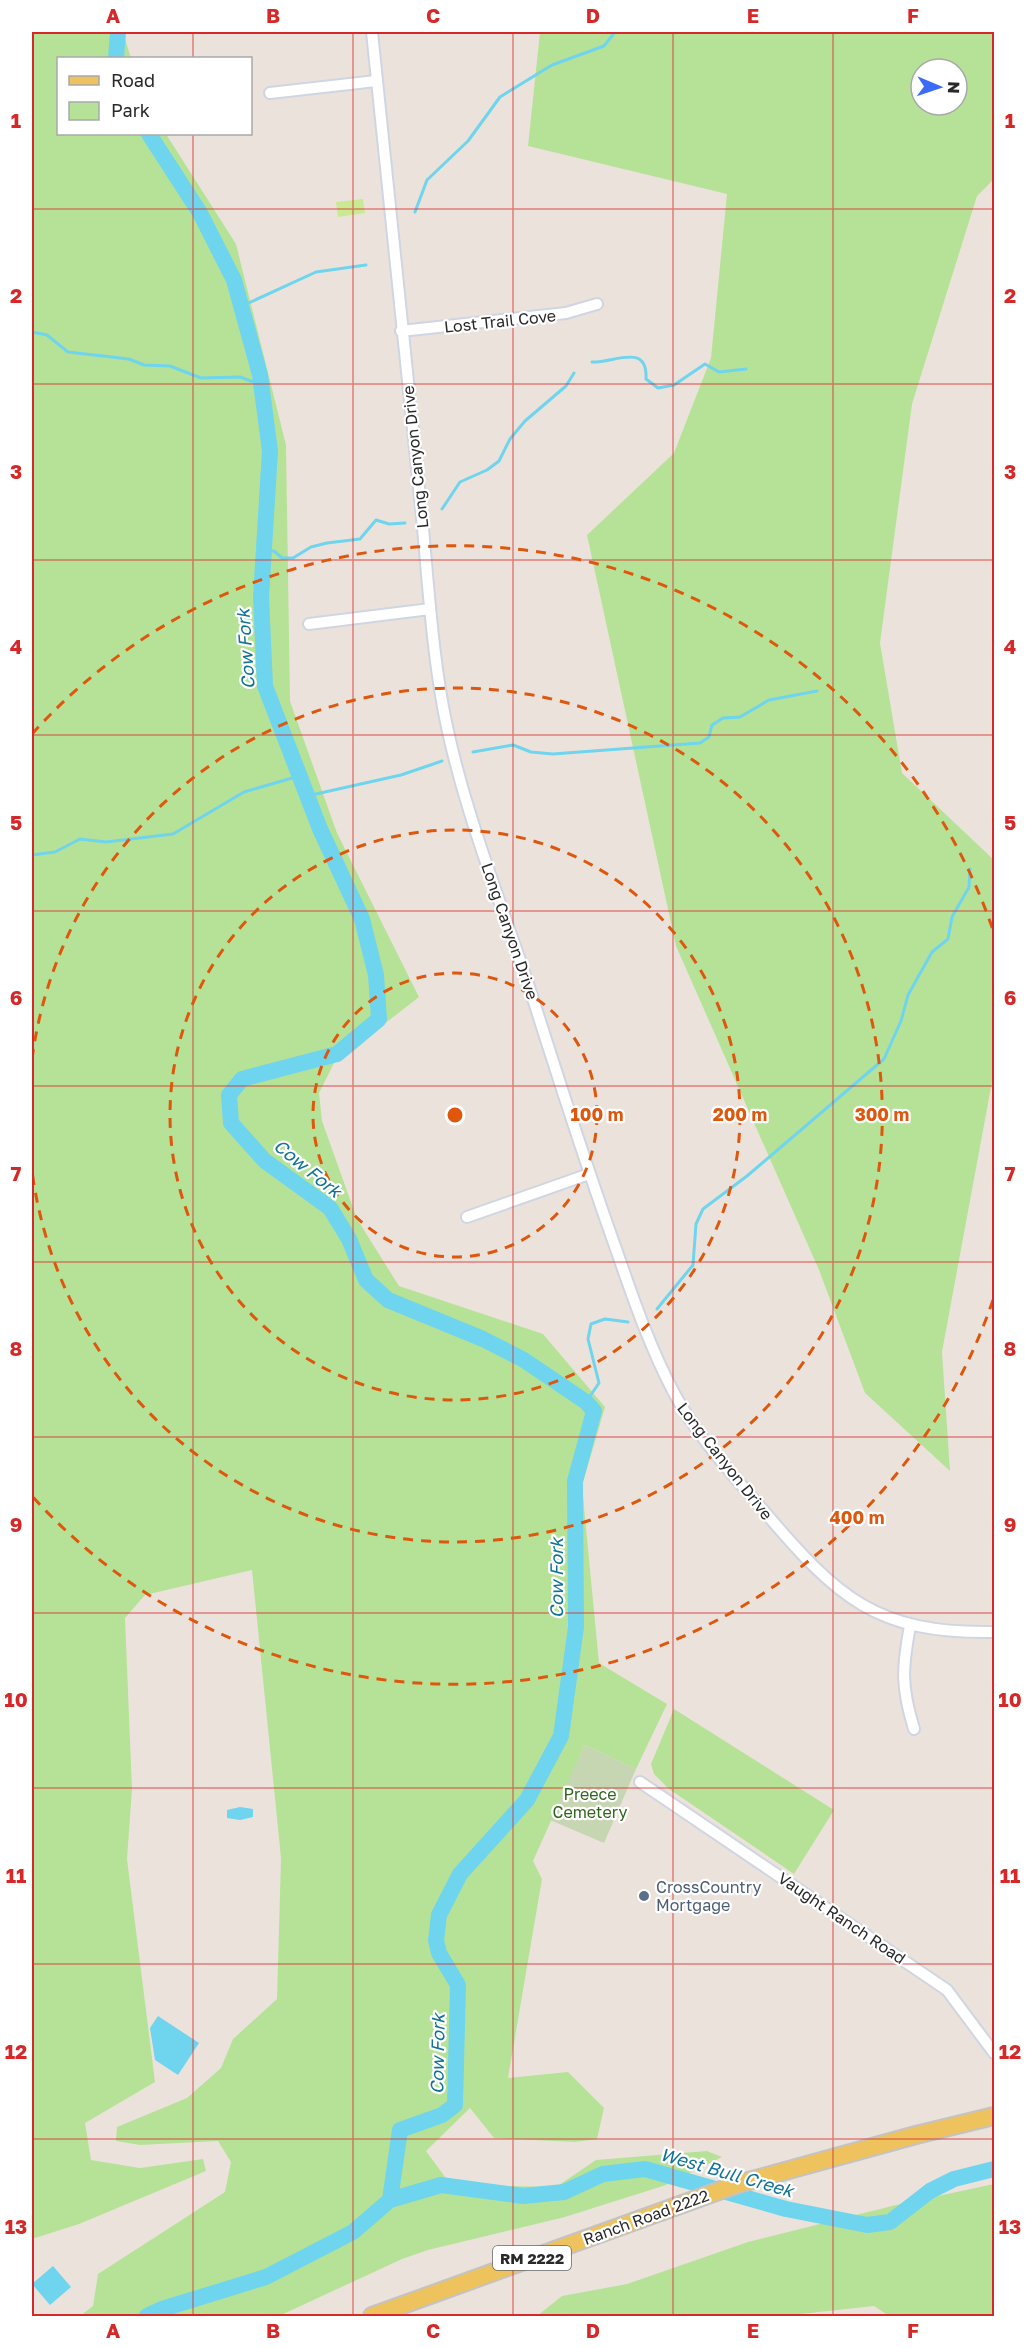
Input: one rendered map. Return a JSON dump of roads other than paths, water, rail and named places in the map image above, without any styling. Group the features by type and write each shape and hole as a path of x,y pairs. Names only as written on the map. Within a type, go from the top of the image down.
{"main road":[{"name":"Ranch Road 2222","path":"372,2316 738,2184 915,2135 994,2116"}],"street":[{"name":"Long Canyon Drive","path":"372,32 430,609 443,705 460,783 589,1174 656,1355 676,1397 700,1433 781,1531 825,1578 848,1597 910,1626 943,1631 994,1632"},
{"path":"270,93 376,81"},
{"name":"Lost Trail Cove","path":"401,331 566,313 597,304"},
{"path":"309,624 430,609"},
{"path":"467,1217 589,1174"},
{"path":"910,1626 902,1684 914,1729"},
{"name":"Vaught Ranch Road","path":"640,1782 947,1990 994,2053"}],"water":[{"path":"240,1807 253,1809 253,1817 240,1820 227,1818 227,1810"},
{"path":"158,2016 199,2043 178,2075 155,2060 150,2028"},
{"path":"53,2266 71,2287 50,2305 32,2284"}],"waterway":[{"name":"Cow Fork","path":"116,57 118,32"},
{"path":"415,212 427,180 468,141 500,97 552,65 604,46 615,32"},
{"name":"Cow Fork","path":"150,135 200,213 234,280 260,375 270,451 261,597 265,686 320,829 362,919 376,975 379,1019 337,1054 242,1079 229,1095 231,1123 265,1161 330,1208 349,1239 366,1280 388,1300 483,1339 524,1360 586,1402 594,1411 575,1481 576,1627 561,1736 527,1800 460,1874 439,1915 436,1940 439,1953 458,1985 455,2105 442,2115 400,2130 390,2200"},
{"path":"242,306 316,272 366,265"},
{"path":"32,332 47,335 68,352 129,359 144,365 170,366 201,378 240,377 262,385"},
{"path":"592,362 636,358 642,361 646,379 658,388 674,385 705,364 719,372 746,369"},
{"path":"442,509 460,482 487,470 499,461 510,439 525,421 566,386 574,373"},
{"path":"264,551 274,551 282,558 293,558 311,547 360,539 376,520 389,524 405,523"},
{"path":"473,752 513,745 531,752 553,754 700,743 709,737 712,725 723,718 740,717 769,700 817,691"},
{"path":"307,796 401,775 442,761"},
{"path":"32,855 55,852 80,839 106,842 173,834 244,792 299,776"},
{"path":"657,1309 693,1265 696,1224 703,1209 747,1176 884,1059 901,1021 908,995 932,952 948,939 952,917 969,887 970,869"},
{"path":"586,1402 599,1383 588,1339 591,1324 605,1319 628,1322"},
{"name":"West Bull Creek","path":"147,2316 162,2309 266,2277 353,2232 390,2200 441,2185 523,2196 564,2192 603,2174 645,2169 786,2209 867,2225 890,2222 930,2191 954,2179 994,2169"}],"place":[{"name":"CrossCountry Mortgage","path":"644,1896"}],"park label":[{"name":"Preece Cemetery","path":"590,1803"}]}
